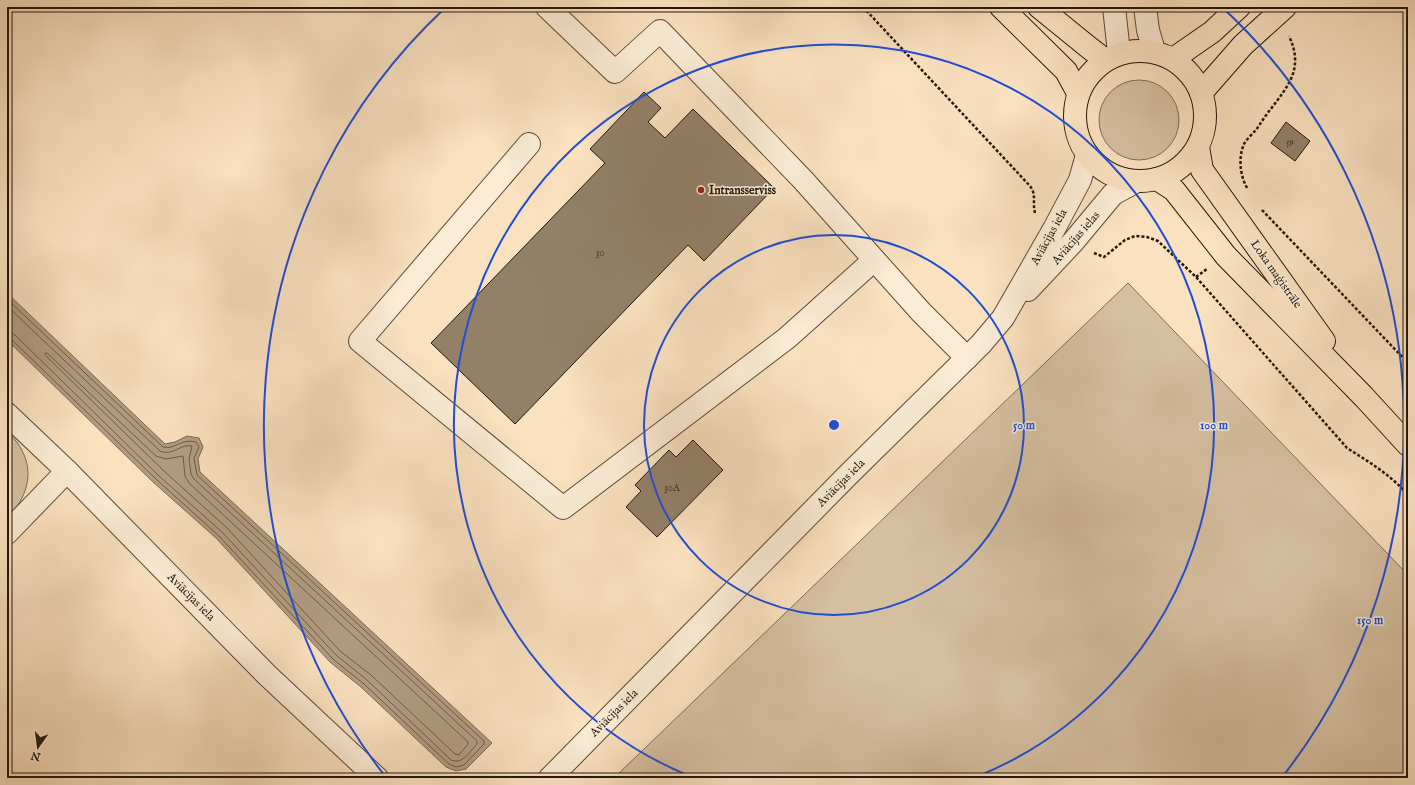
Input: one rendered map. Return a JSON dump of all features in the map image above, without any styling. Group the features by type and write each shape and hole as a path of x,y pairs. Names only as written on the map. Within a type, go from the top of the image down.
{"main road":[{"path":"1001,7 1066,71 1078,93"},
{"path":"1039,7 1087,46 1112,56"},
{"path":"1164,55 1212,32 1239,7"},
{"path":"1201,93 1243,45 1285,7"},
{"path":"1137,50 1164,55 1190,73 1201,93 1206,111 1204,130 1198,147 1187,161 1173,172 1147,180 1118,178 1101,169 1087,155 1079,141 1074,126 1074,109 1078,93 1086,78 1095,68 1112,56 1137,50"},
{"name":"Loka maģistrāle","path":"1198,147 1202,170 1364,397"},
{"name":"Loka maģistrāle","path":"1147,180 1174,190 1226,256 1364,397 1408,445"}],"street":[{"path":"547,7 615,72 660,31 804,181 921,312 967,358"},
{"path":"1112,56 1114,7"},
{"path":"1146,7 1148,30 1164,55"},
{"path":"529,144 360,341 563,508 787,338 874,260"},
{"name":"Aviācijas iela","path":"550,778 848,475 981,344 1003,318 1054,229 1080,180 1087,155"},
{"name":"Aviācijas ielas","path":"1003,318 1073,242 1113,194 1147,180"},
{"name":"Aviācijas iela","path":"7,414 67,471 268,675 377,778"},
{"path":"7,533 67,471"}],"path":[{"path":"863,7 1030,186 1034,192 1033,206 1036,218 1054,229"},
{"path":"1249,192 1243,181 1240,169 1244,144 1283,93 1293,74 1296,60 1294,47 1289,36"},
{"path":"1261,208 1408,363"},
{"path":"1073,242 1104,257 1124,240 1135,236 1147,237 1158,241 1196,277 1347,448 1373,464 1400,486 1408,495"}],"shaded area":[{"path":"1131,80 1147,80 1168,91 1179,112 1179,128 1168,149 1147,160 1131,160 1117,154 1110,149 1105,142 1099,128 1099,112 1105,98 1110,91 1117,86"},
{"path":"1128,283 1408,575 1408,778 614,778"},
{"path":"7,431 23,452 27,464 28,475 27,486 22,497 16,508 7,519"}],"water":[{"path":"7,293 165,444 175,442 187,436 199,438 203,447 198,459 200,472 492,743 466,769 456,771 446,767 361,687 330,662 216,538 153,482 7,340"}],"building":[{"path":"644,92 661,108 648,122 665,138 693,109 774,188 704,261 688,245 515,424 431,343 605,163 590,149"},
{"path":"1286,122 1310,141 1295,161 1271,143"},
{"path":"693,440 723,470 657,537 626,507 641,491 635,485 669,450 676,457"}],"place":[{"name":"Intransserviss","path":"701,190"}]}
